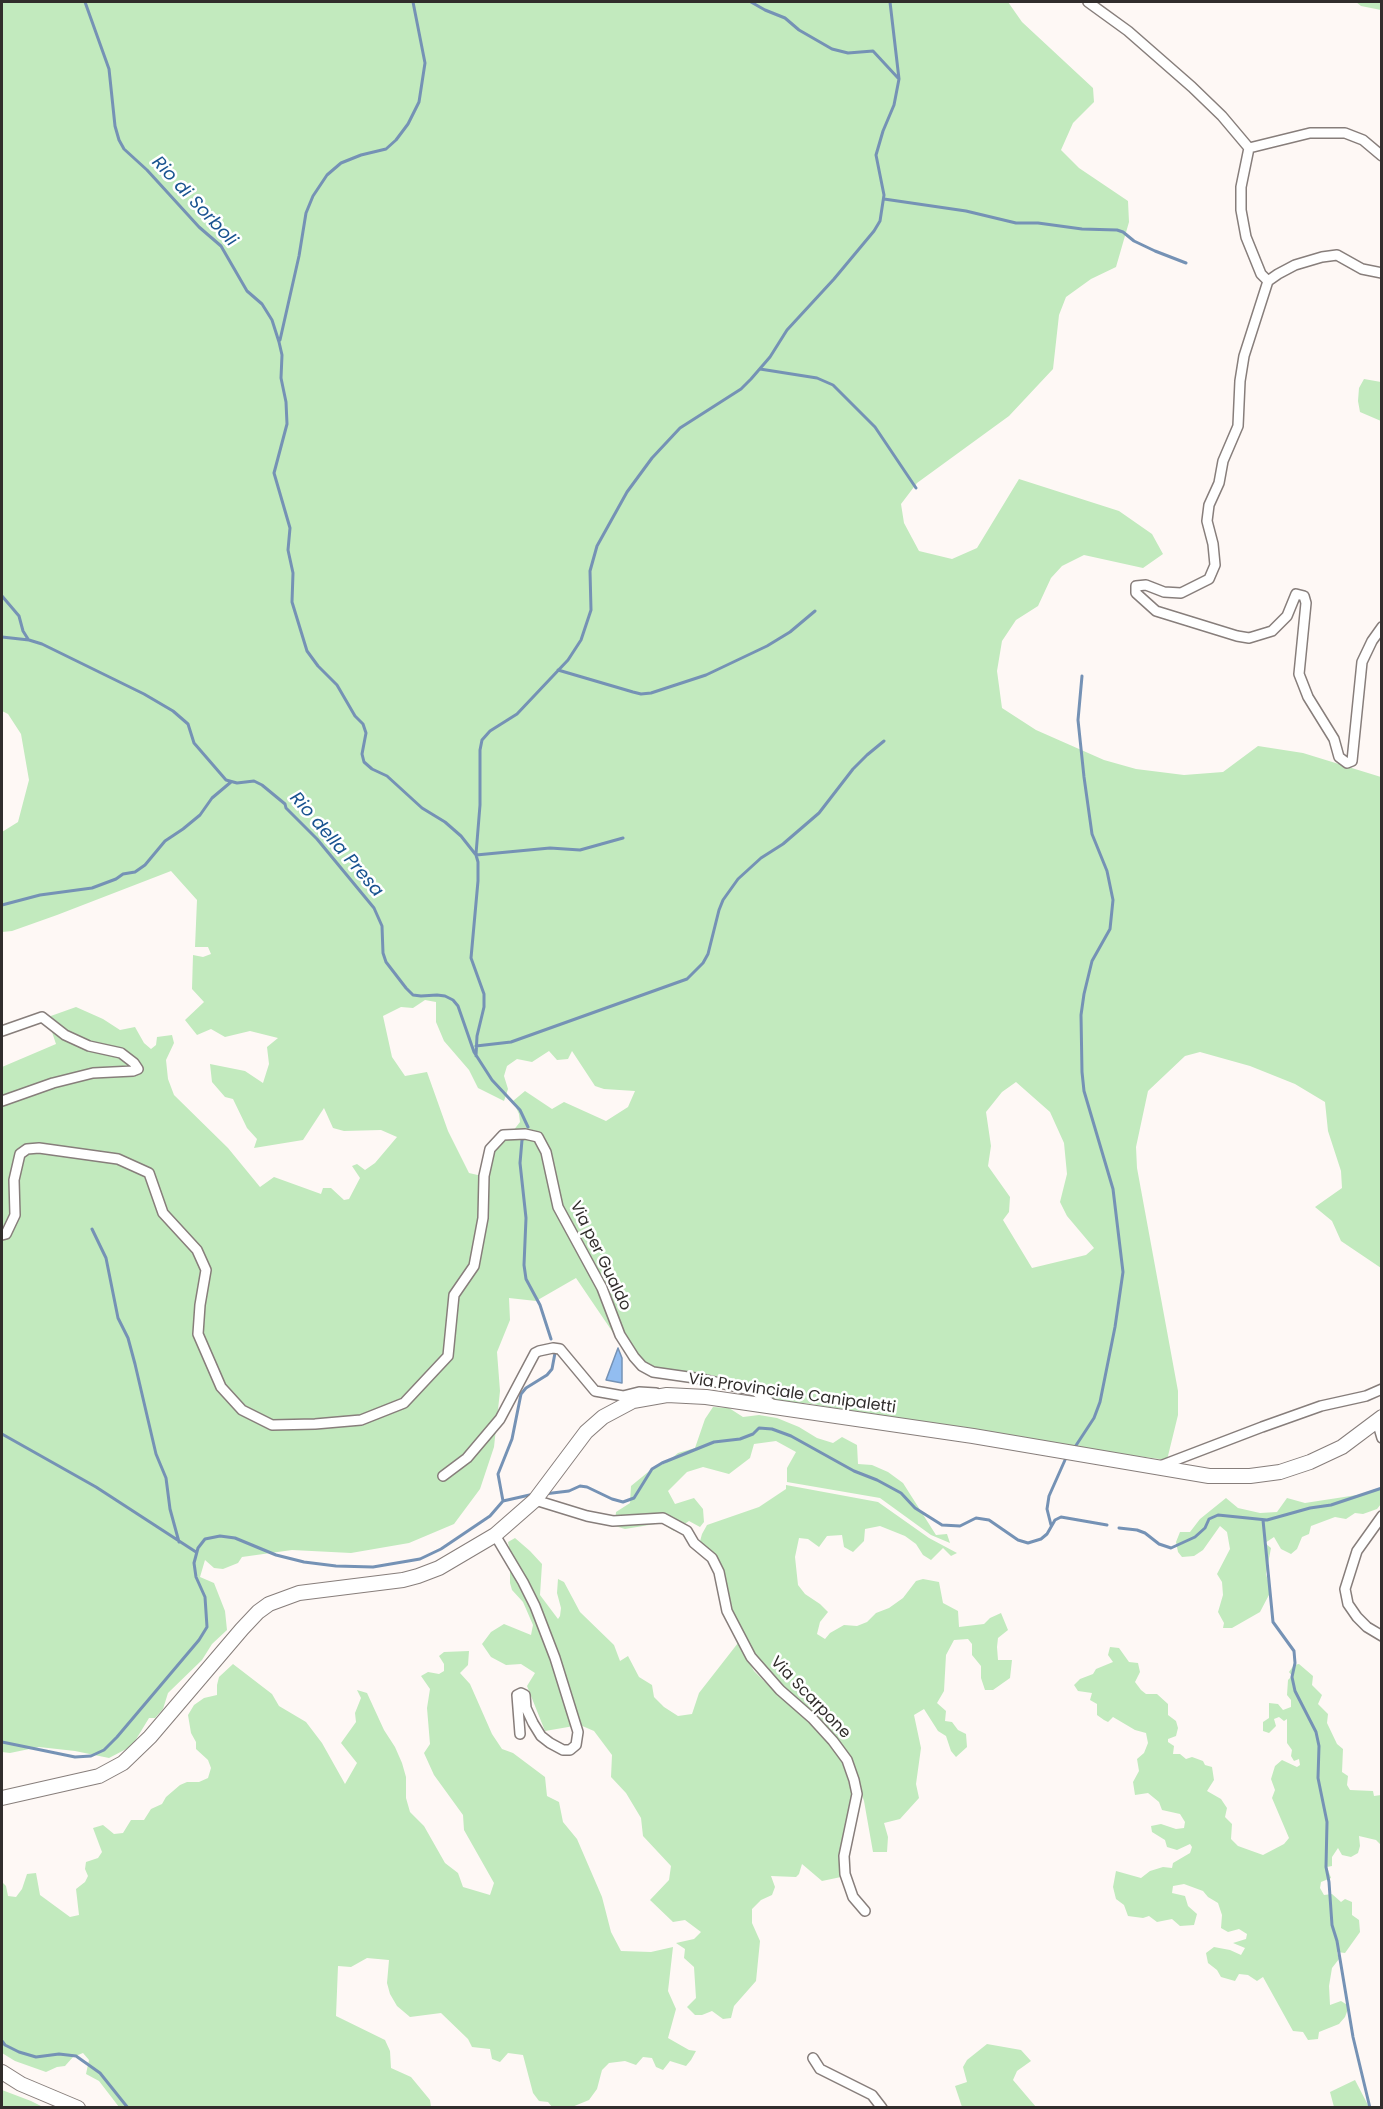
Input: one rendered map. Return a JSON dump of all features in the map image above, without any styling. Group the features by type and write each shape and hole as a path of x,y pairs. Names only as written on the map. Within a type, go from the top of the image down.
{"main road":[{"name":"Via Provinciale Canipaletti","path":"2,1798 99,1776 123,1763 150,1737 242,1629 269,1604 299,1593 403,1580 418,1576 439,1568 495,1535 539,1495 586,1432 603,1417 633,1401 667,1395 696,1396 973,1436 1209,1476 1250,1476 1280,1472 1310,1462 1342,1447 1379,1419"},
{"path":"2,2072 21,2084 78,2108"}],"street":[{"path":"1088,2 1128,31 1192,87 1222,116 1249,148"},
{"path":"1249,148 1310,133 1345,133 1363,140 1382,156"},
{"path":"1249,148 1241,187 1241,210 1246,237 1257,266 1268,281"},
{"path":"1382,273 1362,269 1337,255 1296,265 1268,281 1244,356 1240,381 1238,426 1223,461 1219,483 1209,505 1207,521 1215,565 1209,579 1181,594 1164,592 1146,585 1136,586 1136,593 1156,611 1249,638 1272,631 1287,616 1296,594 1304,596 1306,603 1299,674 1308,697 1334,739 1339,757 1347,763 1352,761 1362,662 1382,627"},
{"path":"2,1031 42,1017 65,1035 88,1046 121,1053 138,1069 93,1073 53,1083 2,1101"},
{"name":"Via per Gualdo","path":"2,1235 6,1234 15,1215 14,1180 20,1154 27,1149 39,1148 118,1159 149,1173 163,1213 197,1250 206,1270 198,1334 221,1387 242,1410 272,1425 361,1420 404,1403 448,1356 454,1295 474,1266 483,1218 484,1176 490,1149 503,1135 525,1134 538,1137 546,1152 558,1207 602,1288 620,1335 642,1366 653,1372 755,1391 777,1409"},
{"path":"443,1476 467,1458 500,1419 538,1351 561,1349 595,1391 622,1396 652,1392 667,1395"},
{"path":"1157,1468 1262,1427 1322,1406 1366,1396 1382,1389"},
{"path":"1379,1419 1382,1438"},
{"name":"Via Scarpone","path":"539,1495 587,1516 613,1521 663,1518 687,1531 694,1543 712,1558 719,1572 727,1611 751,1657 780,1690 812,1718 847,1760 857,1794 844,1856 845,1874 853,1897 864,1911"},
{"path":"1382,1516 1357,1551 1345,1589 1348,1604 1357,1617 1367,1627 1382,1636"},
{"path":"495,1535 535,1606 555,1658 578,1732 576,1745 570,1750 563,1750 550,1743 541,1736 533,1723 526,1708 525,1695 521,1693 517,1695 520,1734"},
{"path":"813,2058 820,2069 872,2095 882,2108"}],"green space":[{"path":"2,2 1008,2 1022,22 1093,88 1094,102 1073,123 1061,150 1079,168 1128,201 1129,222 1116,267 1091,279 1066,297 1059,315 1053,369 1009,416 917,483 901,504 904,523 919,551 952,559 977,548 1019,479 1119,511 1152,534 1163,554 1143,568 1084,555 1062,566 1051,578 1038,606 1016,620 1002,641 997,671 1002,708 1036,730 1104,760 1136,769 1184,775 1223,772 1258,746 1303,753 1381,777 1381,1268 1341,1241 1332,1221 1315,1207 1342,1188 1341,1171 1328,1131 1325,1102 1295,1084 1250,1066 1200,1052 1185,1056 1148,1091 1136,1147 1137,1168 1178,1391 1178,1415 1167,1460 805,1403 773,1403 757,1388 654,1369 644,1364 623,1334 561,1206 540,1135 513,1131 520,1122 513,1101 525,1091 552,1109 564,1102 606,1121 628,1107 635,1091 604,1089 595,1086 572,1051 568,1059 557,1060 549,1051 532,1062 517,1059 507,1066 504,1076 508,1089 504,1101 478,1088 469,1070 444,1041 436,1022 436,1002 425,1000 413,1008 401,1007 383,1016 392,1057 405,1076 427,1072 448,1131 469,1173 482,1176 481,1217 471,1265 451,1294 445,1355 403,1400 360,1417 273,1422 244,1408 224,1385 201,1333 209,1269 166,1212 151,1171 92,1151 17,1152 12,1215 2,1232 2,1104 54,1086 94,1076 132,1073 137,1062 67,1032 48,1017 76,1007 103,1019 120,1030 135,1027 144,1043 151,1049 156,1045 157,1037 172,1035 174,1043 166,1060 168,1079 174,1095 228,1148 260,1187 274,1177 321,1194 323,1188 331,1188 344,1200 349,1199 360,1178 352,1166 357,1164 365,1170 375,1163 397,1137 381,1130 344,1131 333,1128 324,1108 303,1140 254,1148 257,1139 247,1128 233,1099 225,1097 212,1082 210,1064 245,1071 263,1083 269,1064 267,1047 278,1038 250,1031 225,1037 211,1029 197,1035 185,1020 204,1002 192,989 193,955 203,957 211,954 208,947 195,947 197,900 171,871 57,915 12,931 2,932 2,832 18,822 29,780 21,734 8,714 2,711","holes":["1016,1082 1050,1112 1064,1143 1067,1174 1060,1202 1067,1216 1094,1248 1086,1255 1032,1268 1003,1220 1009,1212 1010,1197 988,1166 991,1146 986,1112 1002,1092"]},
{"path":"1356,2 1381,2 1381,10 1361,6"},
{"path":"1364,379 1381,382 1381,421 1360,412 1359,388"},
{"path":"52,1032 87,1050 119,1057 131,1064 130,1068 2,1099 2,1067 56,1044"},
{"path":"524,1138 535,1141 542,1154 554,1209 598,1290 616,1337 576,1278 536,1301 509,1298 510,1320 497,1352 500,1391 494,1447 480,1489 454,1524 409,1543 351,1553 292,1550 242,1557 238,1563 223,1569 214,1568 205,1560 200,1577 214,1583 225,1611 227,1630 212,1644 202,1660 168,1693 163,1709 155,1718 149,1718 132,1746 109,1758 39,1747 10,1753 2,1752 2,1239 9,1238 19,1216 18,1180 24,1156 28,1153 39,1152 117,1163 146,1176 160,1215 194,1253 201,1270 194,1335 218,1389 271,1429 316,1428 407,1406 452,1358 458,1296 487,1218 489,1177 494,1151 505,1139"},
{"path":"713,1407 729,1408 743,1417 759,1415 777,1418 817,1438 833,1443 842,1437 857,1445 858,1464 872,1465 888,1472 903,1483 936,1535 947,1534 950,1543 931,1535 880,1498 787,1482 787,1468 796,1452 776,1441 754,1444 750,1458 729,1474 703,1467 687,1472 668,1491 675,1504 694,1498 703,1509 704,1522 700,1527 689,1521 674,1531 661,1523 625,1529 615,1526 616,1512 630,1503 631,1486 653,1468 666,1463 678,1453 695,1448 705,1419"},
{"path":"786,1485 878,1502 929,1538 957,1553 951,1556 943,1548 931,1560 905,1536 880,1526 865,1529 864,1541 853,1552 844,1547 842,1535 827,1536 819,1547 808,1539 799,1538 795,1557 798,1585 805,1594 828,1612 820,1622 817,1634 825,1639 830,1633 844,1625 857,1626 867,1622 876,1613 889,1608 903,1598 916,1581 923,1579 939,1582 943,1603 958,1611 959,1627 984,1624 1001,1613 1008,1630 998,1638 997,1647 998,1660 1012,1660 1010,1678 993,1690 985,1690 981,1678 981,1666 972,1655 972,1644 968,1639 954,1640 946,1655 944,1691 937,1703 946,1711 945,1721 952,1722 958,1730 966,1734 967,1747 956,1757 951,1751 946,1736 938,1731 924,1709 914,1715 921,1748 916,1784 919,1798 900,1819 884,1823 888,1837 887,1852 873,1852 864,1801 849,1757 759,1661 731,1614 725,1591 699,1545 707,1525 759,1507 786,1489"},
{"path":"1374,1489 1381,1490 1381,1504 1377,1509 1363,1514 1355,1513 1346,1519 1335,1517 1311,1526 1309,1534 1302,1537 1297,1549 1291,1554 1281,1549 1274,1537 1265,1543 1271,1548 1266,1574 1271,1591 1260,1612 1232,1628 1223,1628 1224,1623 1218,1612 1223,1595 1222,1582 1217,1574 1230,1549 1227,1532 1220,1526 1203,1550 1194,1556 1182,1557 1178,1552 1176,1542 1180,1532 1190,1532 1200,1519 1226,1498 1238,1508 1260,1513 1277,1512 1287,1498 1305,1503 1370,1493"},
{"path":"515,1538 542,1564 540,1595 558,1619 561,1608 557,1593 558,1579 564,1582 580,1612 614,1645 620,1661 628,1656 639,1677 652,1685 654,1697 664,1707 678,1716 692,1714 699,1693 738,1643 754,1671 824,1735 842,1762 853,1795 841,1854 841,1877 822,1881 802,1864 796,1877 771,1876 775,1887 772,1895 761,1900 752,1909 752,1923 760,1941 756,1981 734,2006 731,2018 723,2019 712,2011 695,2015 687,2007 696,1998 694,1967 684,1958 685,1949 676,1943 694,1939 701,1932 685,1920 673,1922 650,1900 669,1880 671,1866 643,1836 641,1818 626,1793 611,1777 612,1755 594,1731 580,1725 545,1731 527,1686 535,1673 521,1664 506,1665 491,1657 482,1644 491,1632 504,1624 531,1635 533,1625 523,1602 512,1590 510,1583 508,1542"},
{"path":"1110,1647 1119,1648 1129,1662 1138,1663 1140,1672 1135,1682 1141,1690 1146,1694 1157,1694 1168,1704 1168,1715 1176,1721 1178,1728 1176,1736 1168,1739 1168,1742 1174,1746 1173,1754 1180,1754 1186,1759 1192,1757 1212,1767 1214,1780 1207,1791 1221,1799 1227,1808 1225,1817 1232,1824 1231,1839 1238,1846 1263,1855 1284,1844 1289,1838 1272,1798 1275,1790 1271,1779 1275,1766 1282,1760 1297,1767 1300,1765 1299,1759 1294,1761 1291,1756 1292,1750 1287,1743 1287,1719 1284,1721 1279,1717 1274,1719 1276,1726 1269,1733 1263,1731 1263,1722 1269,1718 1269,1703 1278,1704 1283,1710 1291,1707 1291,1700 1287,1695 1288,1680 1292,1676 1289,1672 1294,1665 1299,1664 1313,1676 1312,1685 1322,1695 1318,1704 1328,1714 1327,1723 1337,1744 1343,1749 1342,1772 1348,1776 1347,1785 1350,1790 1373,1791 1374,1796 1381,1795 1381,1845 1376,1840 1359,1836 1358,1853 1351,1857 1342,1855 1338,1848 1332,1857 1332,1866 1327,1867 1331,1878 1321,1882 1320,1888 1324,1895 1332,1894 1341,1902 1345,1899 1352,1902 1352,1915 1359,1920 1360,1932 1345,1953 1337,1952 1339,1959 1332,1968 1329,1986 1330,2005 1341,2001 1349,2006 1345,2017 1339,2024 1319,2032 1318,2039 1308,2040 1303,2032 1293,2031 1263,1977 1257,1981 1248,1975 1239,1974 1235,1981 1221,1977 1217,1970 1208,1963 1206,1953 1214,1947 1241,1955 1245,1948 1233,1943 1246,1939 1247,1934 1239,1929 1228,1932 1221,1928 1222,1915 1218,1903 1203,1891 1184,1884 1173,1886 1172,1893 1185,1896 1188,1906 1197,1914 1194,1925 1180,1926 1172,1919 1157,1922 1149,1916 1143,1918 1128,1916 1124,1905 1116,1899 1113,1887 1116,1871 1141,1878 1150,1871 1163,1867 1172,1868 1173,1863 1190,1853 1192,1847 1190,1844 1177,1850 1167,1847 1165,1840 1152,1832 1151,1826 1161,1824 1176,1829 1184,1828 1185,1822 1180,1814 1162,1810 1159,1802 1148,1793 1135,1795 1133,1782 1139,1771 1137,1759 1144,1753 1148,1743 1146,1733 1135,1730 1113,1717 1108,1722 1104,1720 1097,1715 1097,1704 1090,1700 1092,1693 1078,1691 1074,1685 1080,1679 1093,1674 1096,1669 1113,1662 1108,1655"},
{"path":"469,1651 468,1665 460,1673 470,1684 492,1734 502,1749 513,1753 545,1777 547,1796 559,1802 563,1822 577,1839 602,1897 611,1932 621,1951 651,1952 673,1947 668,1991 676,2009 668,2038 689,2050 696,2051 686,2066 670,2061 663,2070 656,2067 652,2058 643,2057 636,2065 625,2061 609,2063 602,2070 597,2089 589,2100 572,2107 552,2107 548,2102 539,2101 533,2093 523,2055 508,2053 500,2062 492,2059 490,2049 472,2047 468,2039 441,2013 410,2017 397,2006 390,1994 387,1983 389,1960 367,1958 351,1967 338,1966 336,2016 385,2040 390,2051 391,2068 411,2077 430,2100 431,2107 119,2107 99,2081 86,2074 89,2060 83,2053 73,2057 65,2066 46,2072 15,2061 2,2053 2,1882 6,1886 8,1896 16,1897 22,1889 27,1874 36,1873 40,1895 70,1917 79,1915 76,1889 85,1882 88,1876 85,1869 86,1862 98,1858 102,1852 93,1828 103,1825 114,1834 123,1833 131,1820 144,1820 151,1809 162,1804 166,1797 180,1785 208,1778 211,1768 208,1760 196,1749 188,1715 194,1705 204,1698 217,1695 219,1677 233,1664 272,1694 279,1706 306,1722 322,1743 345,1784 357,1763 341,1743 356,1722 355,1713 361,1698 357,1690 367,1693 402,1763 410,1812 424,1826 445,1863 458,1873 463,1887 490,1895 494,1883 464,1830 463,1815 434,1775 424,1753 430,1744 427,1708 430,1689 421,1676 428,1672 439,1674 444,1671 444,1664 439,1656 444,1652"},
{"path":"987,2044 1021,2050 1031,2061 1017,2071 1013,2080 1036,2107 962,2107 955,2086 967,2082 963,2067 967,2060"},
{"path":"1355,2080 1369,2107 1334,2107 1330,2092"},
{"path":"2,2090 31,2101 43,2107 2,2107"}],"water":[{"path":"618,1348 622,1358 622,1383 606,1380"}],"waterway":[{"name":"Rio di Sorboli","path":"85,2 109,69 115,126 124,149 147,170 199,227 221,246 247,291 262,304 272,320 282,355 281,378 286,402 287,424 274,473 290,528 288,550 293,573 292,602 307,651 337,685 355,716 363,724 366,733 362,754 364,762 372,769 387,776 422,808 445,822 461,836 476,855 478,881 471,958 484,994 476,1056"},
{"path":"280,340 306,213 313,196 327,175 341,163 386,149 408,124 419,102 425,63 413,2"},
{"path":"751,2 785,18 799,30 832,49 848,53 873,51 898,78"},
{"path":"476,854 482,740 490,731 517,714 568,660 581,640 591,610 590,571 597,546 627,492 652,458 680,428 741,389 751,379 770,357 787,330 834,279 880,221 884,195 876,155 894,105 899,79 890,2"},
{"path":"884,199 966,211 1016,223 1117,230 1134,241 1186,263"},
{"path":"760,369 817,378 833,385 875,427 916,488"},
{"name":"Rio della Presa","path":"2,596 19,616 28,639"},
{"path":"558,670 641,694 651,693 706,675 767,646 790,632 815,611"},
{"name":"Rio della Presa","path":"2,637 42,644 144,694 173,711 188,724 194,743 226,780 237,783 254,781 285,804 286,808 317,839 374,908 382,926 383,953 386,962 406,988 413,995 445,996 458,1006 474,1052 492,1080 520,1110 528,1127"},
{"path":"1073,1450 1094,1418 1100,1402 1123,1272 1113,1189 1084,1091 1082,1072 1081,1015 1084,994 1092,961 1110,929 1113,900 1107,871 1092,834 1084,777 1078,720 1082,676"},
{"path":"476,1046 511,1042 687,979 703,963 708,954 719,910 723,900 738,879 819,813 853,769 884,741"},
{"path":"2,905 40,895 92,888 123,874 135,872 145,865 165,841 200,815 212,798 231,782"},
{"path":"476,855 550,848 580,850 623,838"},
{"name":"Rio della Presa","path":"525,1136 522,1140 520,1163 526,1218 524,1265 526,1279 540,1305 551,1339"},
{"path":"92,1229 106,1258 118,1318 128,1338 156,1454 166,1478 170,1509 179,1542"},
{"name":"Rio della Presa","path":"503,1501 498,1474 512,1439 521,1394 552,1369 555,1353"},
{"path":"544,1494 569,1491 580,1486 623,1502 634,1498 652,1469 662,1463 714,1442 740,1439 753,1434 759,1428 772,1429 791,1436 854,1471 877,1480 901,1493 915,1508 942,1525 960,1526 976,1518 989,1520 1018,1540 1028,1543 1041,1539 1047,1534 1055,1520 1061,1517 1107,1525"},
{"path":"2,1434 96,1487 196,1552"},
{"path":"1051,1525 1047,1509 1049,1496 1065,1460"},
{"path":"1119,1528 1145,1533 1159,1544 1171,1548 1195,1537 1205,1528 1209,1519 1218,1515 1267,1520 1310,1508 1331,1505 1382,1488"},
{"path":"2,1742 75,1757 91,1756 104,1750 199,1640 207,1627 205,1597 196,1577 194,1563 198,1548 205,1539 220,1536 235,1538 276,1555 304,1562 373,1567 420,1559 441,1549 490,1516 503,1501 534,1494"},
{"path":"1263,1520 1273,1622 1294,1651 1295,1663 1292,1677 1295,1691 1316,1732 1319,1746 1318,1778 1327,1822 1326,1867 1332,1925 1337,1941 1353,2037 1370,2108"},
{"path":"2,2041 19,2052 36,2057 59,2054 76,2056 100,2073 128,2108"}]}
